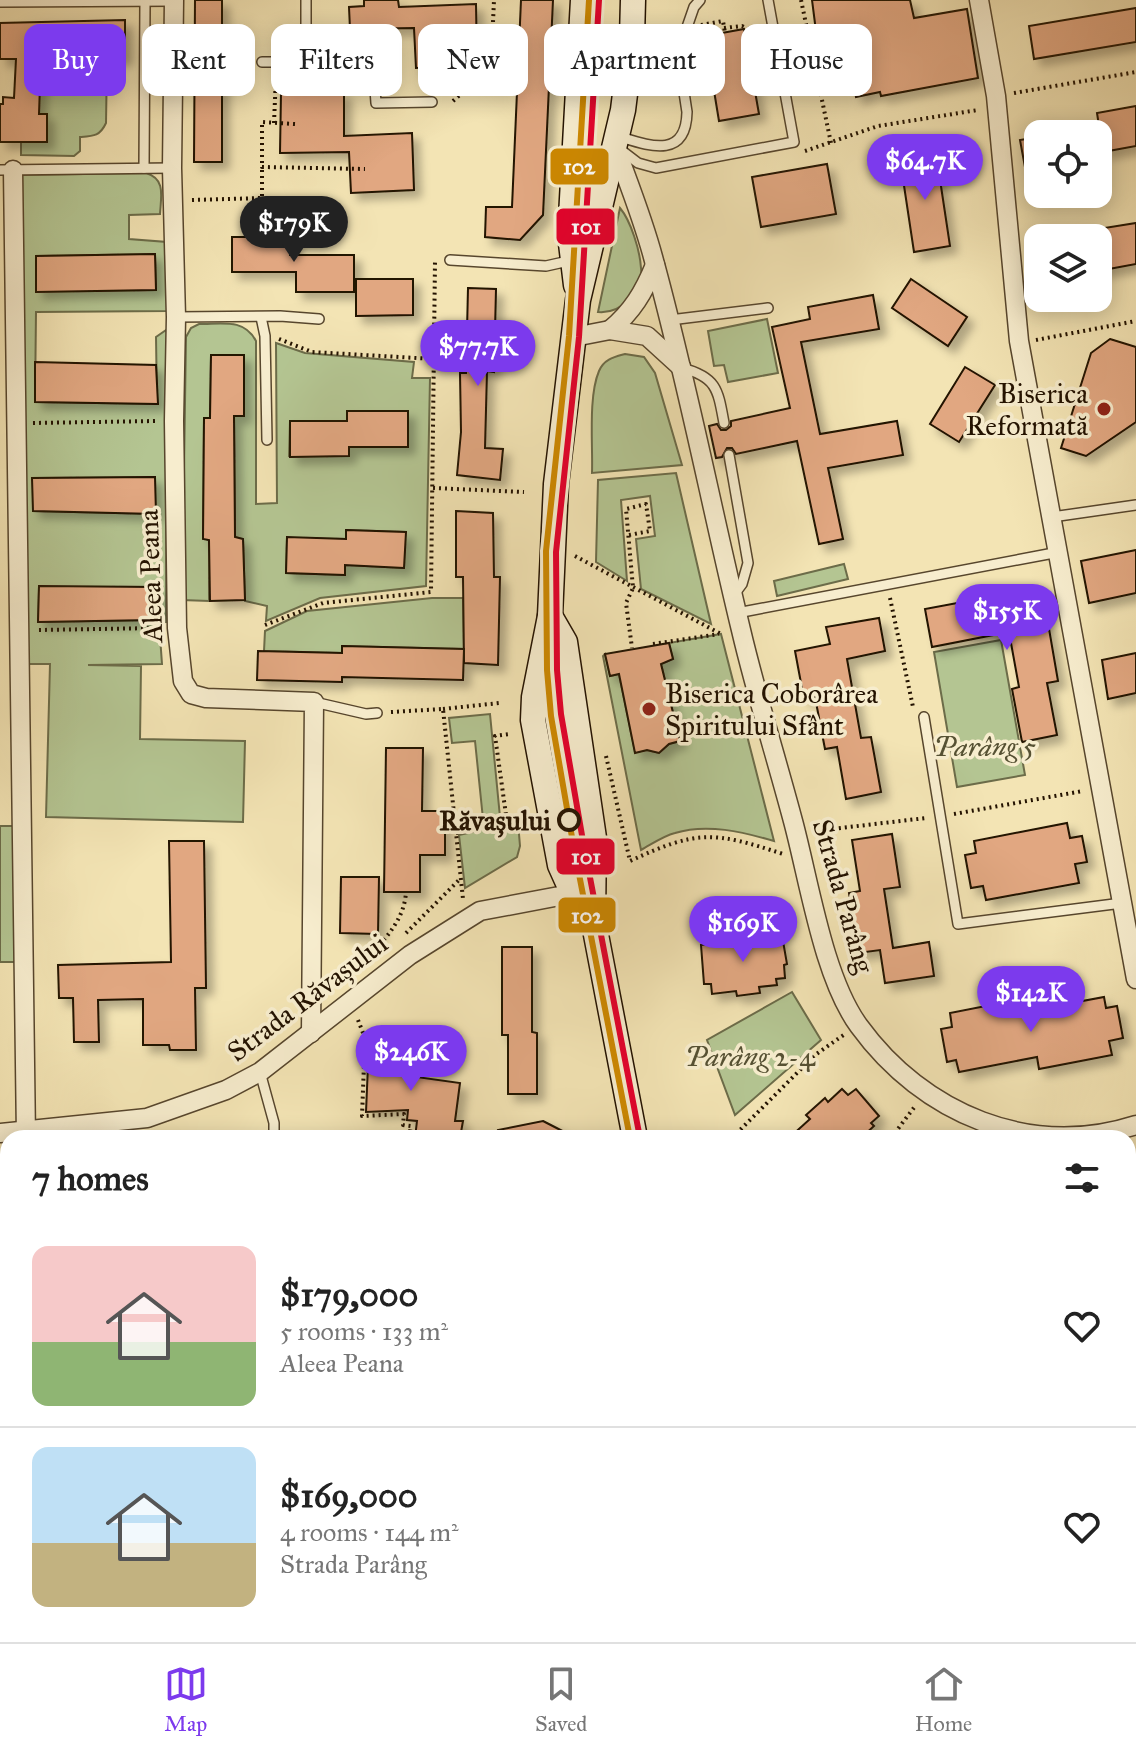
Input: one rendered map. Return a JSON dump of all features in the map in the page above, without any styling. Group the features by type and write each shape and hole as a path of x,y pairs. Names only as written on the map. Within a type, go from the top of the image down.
{"main road":[{"path":"578,300 570,235 583,0"},
{"path":"633,0 632,38 616,141 578,300 556,484 550,616 534,697 533,720 560,865 584,892 593,919 633,1130"},
{"path":"550,616 565,642 594,838 584,892"}],"street":[{"path":"979,0 996,96 1019,341 1136,979"},
{"name":"Aleea Peana","path":"174,1 174,421 177,628 183,681 191,694 206,698 314,702"},
{"name":"Strada Parâng","path":"616,141 670,320 737,613 828,958 858,1025 888,1060 926,1093 966,1117 1014,1130"},
{"path":"6,170 17,423 26,1130"},
{"path":"610,330 625,318 643,294 655,265"},
{"path":"574,337 610,330 647,336 682,368"},
{"path":"311,1033 314,702"},
{"name":"Strada Răvașului","path":"46,1130 70,1124 147,1118 226,1090 260,1072 410,955 480,911 584,892"},
{"name":"Strada Parâng","path":"1113,1130 1136,1125"}],"lane":[{"path":"306,0 306,24"},
{"path":"616,141 660,147 680,137 687,121 687,112 678,53 694,7 700,0"},
{"path":"768,0 772,24"},
{"path":"0,2 174,1"},
{"path":"144,168 145,2"},
{"path":"262,62 271,62"},
{"path":"376,96 376,103 432,102"},
{"path":"616,141 638,163 656,168 794,142 785,96"},
{"path":"6,170 172,168"},
{"path":"450,260 546,266 573,260"},
{"path":"670,320 768,308"},
{"path":"176,317 319,319"},
{"path":"261,317 265,336 267,440"},
{"path":"682,368 701,373 718,392 724,423"},
{"path":"729,455 748,563 737,613 1059,552"},
{"path":"1052,517 1136,505"},
{"path":"314,702 366,714 377,713"},
{"path":"924,717 958,924 1122,903"},
{"path":"260,1072 274,1130"}],"path":[{"path":"453,101 491,67 494,0"},
{"path":"801,0 831,143"},
{"path":"805,151 878,126 981,109 996,96 1136,72"},
{"path":"274,123 275,96"},
{"path":"173,201 262,198 262,122 295,124"},
{"path":"262,167 365,169"},
{"path":"265,625 323,603 431,592 435,257"},
{"path":"1019,341 1025,343 1136,321"},
{"path":"265,336 312,352 434,359"},
{"path":"17,423 174,421"},
{"path":"433,488 524,492"},
{"path":"629,535 650,531 646,504 626,509 633,588 626,603 632,648"},
{"path":"552,544 721,634"},
{"path":"887,584 912,706 924,717"},
{"path":"653,644 721,634 737,613"},
{"path":"20,631 177,628"},
{"path":"377,713 499,703"},
{"path":"443,709 463,896"},
{"path":"456,833 507,822 495,736 510,734"},
{"path":"603,743 630,861 669,843 695,836 721,837 804,861"},
{"path":"346,981 393,929 405,908 406,892"},
{"path":"351,1003 365,1038 362,1116 404,1114 403,1125 411,1126 410,1130"},
{"path":"740,1130 815,1055 858,1025"},
{"path":"897,1130 926,1093"}],"green space":[{"path":"33,96 106,96 106,123 99,133 80,137 80,151 74,156 21,155 21,142 47,141 47,115 39,114"},
{"path":"146,173 157,179 159,184 160,214 129,215 129,239 167,242 167,311 36,312 35,402 157,404 156,337 166,330 166,622 159,622 162,664 88,665 141,666 140,739 245,741 243,822 46,817 50,664 27,664 22,175","holes":["155,254 156,290 36,291 36,256","155,477 155,514 33,511 33,478","39,587 157,587 158,613 152,613 152,620 38,622"]},
{"path":"620,208 634,236 641,277 635,293 623,305 607,312 598,312"},
{"path":"767,319 778,373 728,382 724,365 714,366 708,331"},
{"path":"199,324 232,324 245,329 256,341 256,504 277,503 276,343 305,353 414,362 412,378 430,378 426,586 320,598 266,621 267,606 245,601 243,539 235,537 234,416 244,416 244,356 211,356 210,418 204,419 203,538 209,540 209,601 182,600 186,337 191,328","holes":["348,411 408,411 408,447 349,447 349,456 289,456 290,421 347,421","347,530 405,532 404,568 345,565 344,575 286,573 287,538 346,539"]},
{"path":"625,354 644,357 655,373 682,465 592,473 592,407 599,371 610,359"},
{"path":"676,473 711,624 641,589 636,539 655,536 650,496 621,500 627,581 596,562 598,480"},
{"path":"844,564 848,579 777,596 774,581"},
{"path":"432,598 463,598 464,649 342,646 342,653 264,651 265,631 307,611"},
{"path":"721,634 774,841 737,832 700,829 671,834 641,850 603,656 605,654 610,676 619,674 635,752 647,750 659,753 669,744 680,741 661,664 673,659 669,643"},
{"name":"Parâng 5","path":"1001,640 1025,775 957,787 934,652"},
{"path":"490,714 500,817 483,819 475,741 452,743 449,718"},
{"path":"518,822 520,846 517,857 465,888 459,835"},
{"path":"0,826 17,826 17,962 0,962"},
{"name":"Parâng 2-4","path":"792,992 821,1040 735,1115 707,1040"}],"building":[{"path":"195,0 222,0 222,24 195,24"},
{"path":"364,0 398,0 399,7 476,4 476,24 418,24 416,68 414,28 402,28 402,24 350,24 349,7 364,6"},
{"path":"521,0 553,0 552,24 544,24 544,96 549,96 543,215 520,240 485,237 486,207 512,207 517,96 528,96 528,24 520,24"},
{"path":"812,0 910,0 914,18 967,9 978,78 881,96 880,92 872,94 872,24 815,24"},
{"path":"1136,8 1136,42 1034,59 1029,26"},
{"path":"125,20 125,24 24,24 24,96 40,96 39,114 47,114 47,142 0,142 0,104 3,104 3,97 14,98 16,59 0,59 0,23"},
{"path":"741,30 741,96 756,96 759,114 719,121 715,96 725,96 725,32"},
{"path":"194,96 222,96 222,162 194,162"},
{"path":"281,96 344,96 344,136 412,133 414,190 351,193 349,152 280,153"},
{"path":"1136,106 1136,146 1112,150 1112,120 1098,120 1097,113"},
{"path":"1024,139 1024,162 1020,140"},
{"path":"936,153 950,246 914,252 900,159"},
{"path":"827,164 836,214 761,227 752,177"},
{"path":"1136,223 1136,264 1112,268 1112,227"},
{"path":"232,237 290,237 290,255 354,255 354,292 296,292 296,272 232,272"},
{"path":"155,254 156,290 36,292 36,256"},
{"path":"356,279 413,279 413,315 356,316"},
{"path":"911,279 967,317 948,346 892,308"},
{"path":"468,288 496,289 494,372 487,371 485,448 503,449 500,480 457,475 461,432 460,373 466,373"},
{"path":"873,295 879,329 801,342 820,434 897,421 903,455 828,468 843,539 819,544 797,441 736,454 732,448 727,448 722,457 716,458 709,426 717,424 721,430 726,430 731,426 731,421 790,408 772,327 810,319 808,307"},
{"name":"Biserica Reformată","path":"1110,339 1136,347 1136,422 1086,456 1061,448 1091,353"},
{"path":"211,355 244,355 244,416 234,416 235,537 243,539 245,600 210,601 209,540 203,539 204,418 210,418"},
{"path":"35,362 156,365 158,404 35,402"},
{"path":"965,367 995,385 959,442 930,424"},
{"path":"347,411 408,411 408,447 349,447 349,456 290,457 290,421 347,421"},
{"path":"155,477 156,514 33,511 32,478"},
{"path":"456,511 493,513 494,577 500,577 498,665 464,663 463,577 456,577"},
{"path":"346,530 406,532 404,568 345,565 345,575 286,573 287,537 346,539"},
{"path":"1136,550 1136,593 1089,603 1081,561"},
{"path":"39,586 157,587 158,613 152,613 153,620 38,622"},
{"path":"1022,591 1028,627 1048,623 1058,681 1047,683 1057,735 1022,742 1012,689 1019,687 1009,632 932,647 925,609"},
{"path":"879,618 885,651 847,659 861,738 871,737 881,792 846,799 837,747 825,749 815,697 804,699 795,651 830,644 826,627"},
{"name":"Biserica Coborârea Spiritului Sfânt","path":"669,643 673,659 661,664 680,741 669,744 659,753 647,750 635,753 619,674 610,676 605,654"},
{"path":"342,646 464,649 463,680 342,677 342,682 257,680 258,651 342,653"},
{"path":"1136,653 1136,693 1108,699 1102,660"},
{"path":"386,748 423,748 422,811 445,811 445,855 420,855 420,892 384,892"},
{"path":"1067,823 1070,838 1082,836 1087,862 1075,864 1079,883 986,900 983,886 971,888 965,855 976,853 974,841"},
{"path":"892,834 900,887 884,889 893,948 929,942 934,976 885,983 880,950 858,953 849,893 860,891 852,840"},
{"path":"169,841 204,841 206,988 195,988 196,1050 170,1050 169,1045 143,1045 143,999 98,1000 99,1042 74,1042 73,998 59,998 58,965 171,962"},
{"path":"341,877 379,877 378,934 340,933"},
{"path":"751,931 751,937 772,934 773,942 783,941 787,964 784,965 785,978 776,979 777,985 759,987 760,993 737,996 736,991 712,994 711,984 704,984 701,945 726,942 725,934"},
{"path":"502,947 532,947 532,1032 537,1033 537,1094 508,1094 508,1035 502,1035"},
{"path":"1104,997 1106,1008 1117,1006 1123,1038 1109,1041 1112,1055 1039,1069 1037,1057 959,1072 956,1060 947,1062 941,1029 952,1027 950,1013 1027,998 1029,1011"},
{"path":"405,1040 402,1075 460,1083 455,1121 463,1121 461,1130 416,1130 417,1121 407,1120 408,1110 366,1112 369,1042"},
{"path":"842,1089 848,1095 856,1089 879,1116 871,1123 874,1126 870,1130 798,1130 810,1119 806,1115 825,1098 828,1102"},
{"path":"543,1121 560,1130 498,1130"}],"transit line":[{"name":"102","path":"589,0 569,336 546,551 547,670 551,716 573,843 628,1130"},
{"name":"101","path":"599,0 579,337 556,552 557,670 561,714 583,841 638,1130"}],"place":[{"name":"Biserica Reformată","path":"1104,409"},
{"name":"Biserica Coborârea Spiritului Sfânt","path":"649,709"},
{"name":"Răvașului","path":"569,820"}]}
